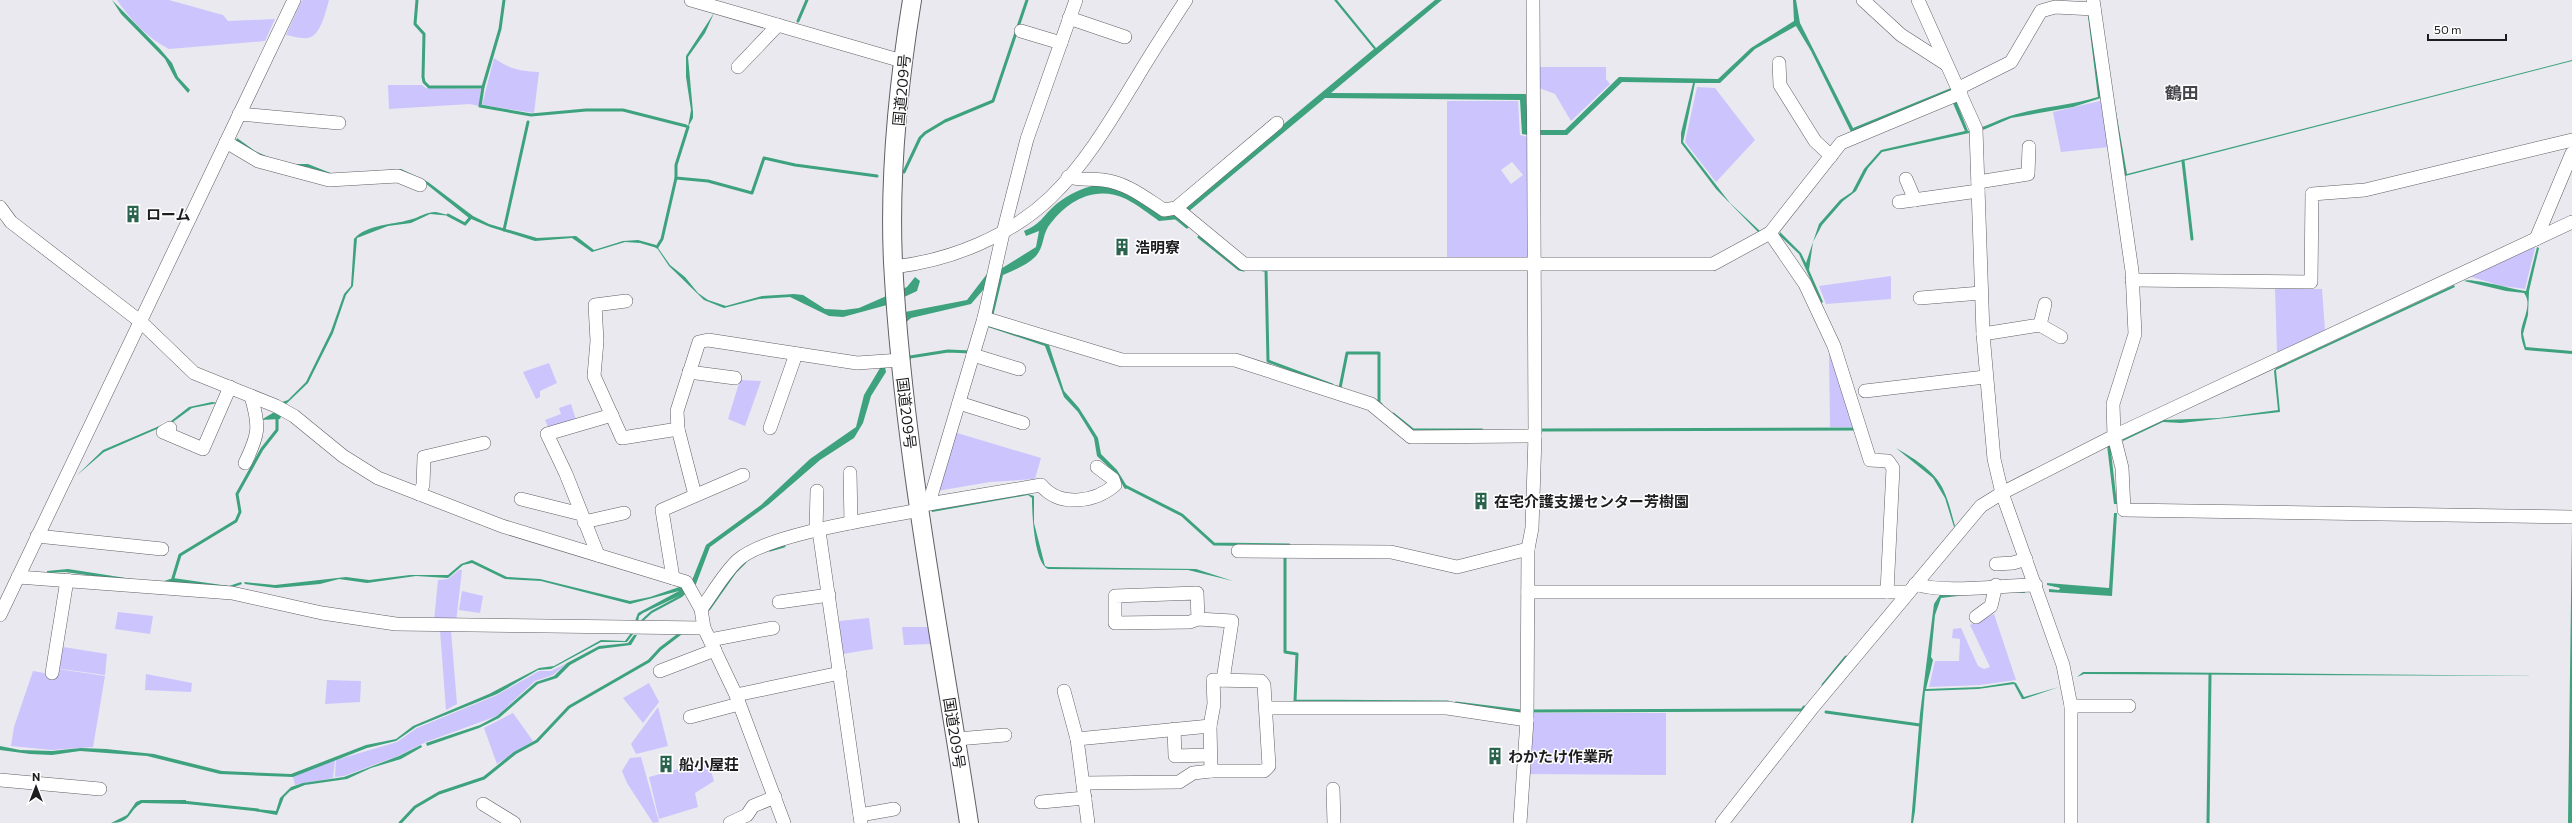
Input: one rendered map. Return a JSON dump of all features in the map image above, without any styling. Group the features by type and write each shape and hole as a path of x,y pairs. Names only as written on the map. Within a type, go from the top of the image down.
{"highway":[{"name":"国道209号","path":"912,0 902,60 894,161 894,267 901,360 969,823"}],"street":[{"path":"0,616 294,0"},
{"path":"691,0 902,60"},
{"path":"923,506 959,403 984,318 1002,233 1027,139 1076,0"},
{"path":"894,267 923,263 951,254 1002,233 1051,197 1104,132 1186,0"},
{"path":"1520,823 1527,720 1528,549 1532,528 1535,436 1533,263 1533,0"},
{"path":"1863,0 1901,35 1946,64"},
{"path":"1918,0 1946,64 1960,90 1976,130 1985,377 1994,459 2002,493 2036,585 2063,665 2071,706 2071,823"},
{"path":"1176,208 1244,264 1713,264 1770,233 1841,144 1960,90 2011,62 2042,11 2055,7 2094,4 2132,280 2135,334 2113,404 2114,436 2122,468 2124,510 2572,517"},
{"path":"1070,18 1125,37"},
{"path":"738,68 778,25"},
{"path":"1021,31 1061,43"},
{"path":"1780,63 1780,85 1815,141 1831,156"},
{"path":"239,114 339,123"},
{"path":"1068,178 1082,181 1101,179 1124,184 1164,210 1176,208 1277,123"},
{"path":"2132,280 2311,282 2312,194 2365,190 2572,140"},
{"path":"226,142 258,161 329,180 398,176 420,185"},
{"path":"1899,202 1915,200 2028,174 2028,147"},
{"path":"2536,239 2572,153"},
{"path":"1906,179 1915,200"},
{"path":"0,208 11,222 141,322 194,373 230,387 294,416 343,456 378,478 502,526 686,582 701,609 704,628 737,699 784,823"},
{"path":"1722,823 1911,588 1982,506 2002,493 2114,436 2572,222"},
{"path":"1770,233 1806,284 1834,346 1870,460 1888,461 1893,468 1887,592"},
{"path":"1920,298 1982,293"},
{"path":"626,301 595,305 597,341 594,376 622,438 678,429"},
{"path":"2040,325 2045,304"},
{"path":"984,318 1122,360 1235,360 1371,404 1411,437 1535,436"},
{"path":"1983,334 2040,325 2061,337"},
{"path":"695,495 678,429 677,411 699,342 708,340 857,363 901,360"},
{"path":"770,428 796,354"},
{"path":"973,355 1019,368"},
{"path":"689,372 735,378"},
{"path":"1865,391 1985,377"},
{"path":"170,428 162,432 204,449 230,387"},
{"path":"245,463 257,438 257,416 250,396"},
{"path":"959,403 1023,423"},
{"path":"598,555 566,474 547,434 612,415"},
{"path":"419,494 423,485 424,457 484,443"},
{"path":"701,609 738,560 758,547 923,506 1041,486 1056,498 1091,499 1106,492 1115,485 1113,478 1097,467"},
{"path":"850,472 851,523"},
{"path":"673,578 662,510 743,475"},
{"path":"817,491 818,531 829,595 860,819 894,810"},
{"path":"521,499 583,518 624,513"},
{"path":"37,536 162,549"},
{"path":"1238,551 1391,552 1457,567 1528,549"},
{"path":"1996,564 2013,563 2026,559"},
{"path":"18,577 232,593 322,613 396,624 704,628"},
{"path":"52,673 66,580"},
{"path":"1528,592 1887,592 1911,588 1943,589 2036,585"},
{"path":"1976,617 1991,606 1996,586"},
{"path":"1198,619 1197,592 1115,596 1115,624 1190,622 1198,619 1232,620 1223,680"},
{"path":"779,602 829,595"},
{"path":"660,671 712,645 774,628"},
{"path":"690,717 737,699 840,673"},
{"path":"1083,783 1178,782 1193,773 1211,771 1264,771 1269,766 1267,708 1264,685 1261,681 1213,680 1214,704 1210,726 1211,771"},
{"path":"1064,691 1077,739 1088,823"},
{"path":"2071,706 2129,706"},
{"path":"1267,708 1447,708 1527,720"},
{"path":"1077,739 1210,726"},
{"path":"1174,729 1175,756 1210,755"},
{"path":"957,739 1005,735"},
{"path":"0,780 100,789"},
{"path":"1333,789 1334,823"},
{"path":"730,823 747,815 753,806 775,796"},
{"path":"1041,802 1085,798"},
{"path":"483,804 514,823"}],"shaded area":[{"path":"112,0 172,63 178,77 190,90 188,93 175,78 165,59 121,14"},
{"path":"117,0 169,0 223,15 228,21 275,19 265,41 169,49 154,40 140,28"},
{"path":"302,0 329,0 320,28 313,36 308,38 286,35"},
{"path":"1334,0 1337,0 1376,48 1435,0 1442,0 1331,93 1526,94 1528,135 1522,134 1520,100 1325,98 1188,212 1184,207 1374,49"},
{"path":"1793,0 1796,0 1800,23 1853,128 1951,88 1968,131 2021,113 2098,97 2086,0 2089,0 2101,98 2073,107 2011,118 1983,130 1882,152 1868,168 1856,191 1843,201 1822,225 1813,242 1819,224 1840,200 1852,192 1864,169 1881,150 1965,131 1949,94 1852,134 1811,51 1796,26 1755,49 1720,83 1695,83 1683,142 1730,203 1760,231 1759,233 1716,189 1681,143 1681,133 1693,83 1622,82 1567,135 1539,135 1539,130 1565,130 1619,77 1718,79 1751,48 1794,21"},
{"path":"714,13 705,33 688,57 693,118 688,127 691,110 686,77 686,56"},
{"path":"494,58 515,69 539,72 534,113 482,105"},
{"path":"2572,60 2125,176 2114,100 2127,174"},
{"path":"1538,67 1606,67 1606,79 1610,84 1571,121 1555,94 1539,88"},
{"path":"388,85 422,85 426,88 481,89 479,106 470,104 389,109"},
{"path":"1697,87 1715,88 1755,140 1716,182 1685,142"},
{"path":"2104,100 2109,147 2061,152 2053,112"},
{"path":"1447,101 1518,101 1520,135 1528,137 1528,257 1447,257","holes":["1512,162 1523,175 1511,184 1501,170"]},
{"path":"237,138 255,151 277,161 289,164 308,164 333,174 401,169 428,182 473,216 489,224 537,238 576,236 594,250 623,241 638,240 656,245 670,265 685,277 698,293 708,300 726,306 762,296 794,294 803,295 825,309 844,310 859,308 907,287 915,277 920,281 917,291 887,305 843,317 829,316 790,297 759,299 724,308 704,300 669,266 657,248 640,243 625,242 592,252 572,238 535,241 490,227 469,218 425,183 331,176 308,167 295,167 274,162 235,143"},
{"path":"1096,185 1113,187 1173,214 1179,219 1159,221 1126,199 1103,193 1092,194 1072,203 1055,218 1048,227 1038,254 1024,265 1003,275 991,325 1049,345 1064,391 1079,408 1098,438 1101,454 1117,470 1128,488 1125,489 1116,474 1097,456 1094,438 1078,412 1064,397 1045,346 988,327 990,282 971,304 911,318 904,324 905,312 967,300 990,270 999,270 1036,247 1039,231 1026,236 1024,231 1037,224 1056,204 1084,188"},
{"path":"436,212 452,216 430,214 411,223 388,226 357,238 353,286 346,295 333,333 308,383 285,405 280,419 261,420 276,411 282,402 288,400 306,382 331,331 344,294 351,286 354,239 366,230 402,222"},
{"path":"1780,232 1801,253 1806,263 1813,242 1809,270 1823,302 1821,303 1799,254 1779,235"},
{"path":"2532,247 2535,248 2525,289 2502,286 2468,276"},
{"path":"2537,247 2539,248 2529,291 2528,315 2523,334 2526,347 2572,351 2572,354 2525,350 2521,332 2527,307 2524,293 2506,291 2464,281 2468,280 2483,282 2526,291"},
{"path":"1891,276 1891,299 1826,304 1819,286"},
{"path":"2454,285 2455,287 2276,370 2280,412 2181,423 2163,422 2123,441 2122,439 2163,420 2219,418 2278,410 2274,371 2276,368"},
{"path":"2275,289 2322,289 2325,331 2277,353"},
{"path":"1829,352 1856,427 1830,427"},
{"path":"549,363 557,383 540,391 540,397 536,399 523,372"},
{"path":"885,367 886,372 871,396 863,423 854,438 820,460 768,505 710,547 696,584 682,597 652,613 641,623 639,622 651,611 681,595 643,613 639,616 638,622 635,621 638,613 679,591 630,604 541,581 505,579 472,563 463,565 448,578 416,576 367,583 339,579 320,584 276,588 245,584 244,582 275,585 346,577 369,580 410,575 448,575 461,564 472,560 507,577 540,579 630,601 650,597 691,583 706,545 761,505 810,459 856,427 864,395 880,368"},
{"path":"740,380 761,381 745,426 728,419"},
{"path":"212,402 218,403 192,408 173,422 104,452 76,476 103,450 171,421 189,407"},
{"path":"571,404 577,423 548,427 545,420 561,414 559,408"},
{"path":"954,432 1041,458 1035,479 990,482 937,491"},
{"path":"2110,443 2117,504 2114,504 2107,445"},
{"path":"1896,448 1926,468 1938,480 1947,500 1955,526 1954,527 1945,498 1933,478"},
{"path":"1028,494 1034,496 1034,523 1045,566 1196,569 1233,581 1188,570 1048,569 1043,565 1037,548 1033,525 1032,498 1028,495 932,512 931,509"},
{"path":"2114,513 2117,513 2112,596 2049,592 2049,589 2059,590 2060,588 2047,585 2047,583 2109,588"},
{"path":"2572,524 2572,823 2568,823"},
{"path":"68,569 158,583 173,578 229,586 241,582 242,584 231,588 178,583 159,585 65,572 47,573 47,571"},
{"path":"459,570 462,570 456,622 434,621 438,580 448,579"},
{"path":"2024,588 2025,593 2000,591 1941,598 1935,615 1931,657 1933,660 1926,689 1981,687 2013,682 2016,683 2024,697 2059,687 2024,699 2022,699 2014,684 1978,689 1925,691 1915,811 1913,823 1911,823 1920,714 1934,604 1941,593"},
{"path":"462,591 483,596 480,613 459,610"},
{"path":"118,612 153,616 150,634 115,629"},
{"path":"1994,614 2016,680 1980,685 1929,687 1935,661 1959,661 1960,639 1952,638 1953,629 1961,628 1978,666 1984,669 1990,667 1970,625"},
{"path":"869,618 873,649 843,654 839,621"},
{"path":"902,627 930,627 931,644 904,645"},
{"path":"440,630 451,631 457,704 446,710"},
{"path":"631,633 633,634 627,642 601,642 551,669 538,670 497,694 416,727 396,741 367,748 293,777 220,774 147,756 80,751 52,755 0,750 0,746 20,750 52,751 81,748 106,749 154,754 222,771 291,774 366,745 396,739 413,726 489,694 539,668 554,666 601,640 625,641"},
{"path":"634,635 637,635 631,645 599,649 570,665 557,678 538,684 499,718 479,728 427,746 426,743 480,725 497,716 536,682 554,676 567,663 599,646 628,643"},
{"path":"57,646 107,654 105,675 54,668"},
{"path":"567,663 553,675 535,681 497,716 426,742 398,756 344,776 335,777 336,760 397,742 417,728 497,695 539,671 551,671"},
{"path":"51,668 105,676 93,747 52,750 11,746 14,727 33,671 50,674"},
{"path":"2083,672 2542,676 2084,674 2077,677"},
{"path":"146,674 192,683 191,692 145,690"},
{"path":"327,680 361,681 360,702 325,704"},
{"path":"649,683 659,702 643,723 623,698"},
{"path":"658,707 668,746 636,754 631,744"},
{"path":"513,713 533,741 497,764 484,728"},
{"path":"1533,713 1666,713 1666,775 1528,774"},
{"path":"421,745 422,747 401,759 371,768 347,779 305,785 290,791 284,797 277,815 255,811 256,809 276,811 280,798 291,787 303,783 344,777 399,756"},
{"path":"641,757 659,822 653,823 627,783 622,771 630,758"},
{"path":"335,760 333,778 295,785 293,777"},
{"path":"708,761 714,781 695,793 698,807 659,819 649,777"},
{"path":"141,800 186,800 186,804 142,803 123,821 111,823 127,815 136,802"}],"waterway":[{"path":"417,0 415,24 424,34 423,77 424,82 429,87 483,87 480,106 531,115 586,110 623,110 686,126"},
{"path":"483,87 500,29 504,0"},
{"path":"798,21 807,0"},
{"path":"904,172 920,138 925,133 945,121 993,101 1027,0"},
{"path":"504,230 528,122"},
{"path":"688,127 676,165 676,178 708,181 752,193 764,158 795,165 877,176"},
{"path":"2183,161 2192,239"},
{"path":"657,247 662,239 676,178"},
{"path":"448,215 465,224 471,217"},
{"path":"1176,218 1187,227"},
{"path":"1199,237 1239,269 1244,270"},
{"path":"1263,270 1266,270 1268,361 1332,385"},
{"path":"908,361 910,357 948,351 971,352"},
{"path":"1337,387 1340,388 1347,353 1379,353 1379,403 1381,404"},
{"path":"1393,414 1413,430 1482,430"},
{"path":"173,578 180,555 236,521 240,512 237,494 262,449 277,430 277,417"},
{"path":"1540,430 1856,429"},
{"path":"1125,486 1182,515 1214,544 1289,545"},
{"path":"770,550 784,546"},
{"path":"1285,556 1285,652 1297,654 1295,701 1448,702"},
{"path":"709,609 735,572 745,562"},
{"path":"400,823 415,807 439,793 484,778 515,753 537,741 569,707 649,661 660,649 681,633"},
{"path":"1823,685 1846,657"},
{"path":"2208,823 2210,675"},
{"path":"1456,703 1521,711"},
{"path":"1533,711 1802,710 1804,707"},
{"path":"1826,712 1920,725"},
{"path":"182,802 258,810"}],"place":[{"name":"ローム","path":"133,214"},
{"name":"浩明寮","path":"1122,247"},
{"name":"在宅介護支援センター芳樹園","path":"1481,501"},
{"name":"わかたけ作業所","path":"1495,756"},
{"name":"船小屋荘","path":"666,764"}],"district":[{"name":"鶴田","path":"2182,92"}]}
